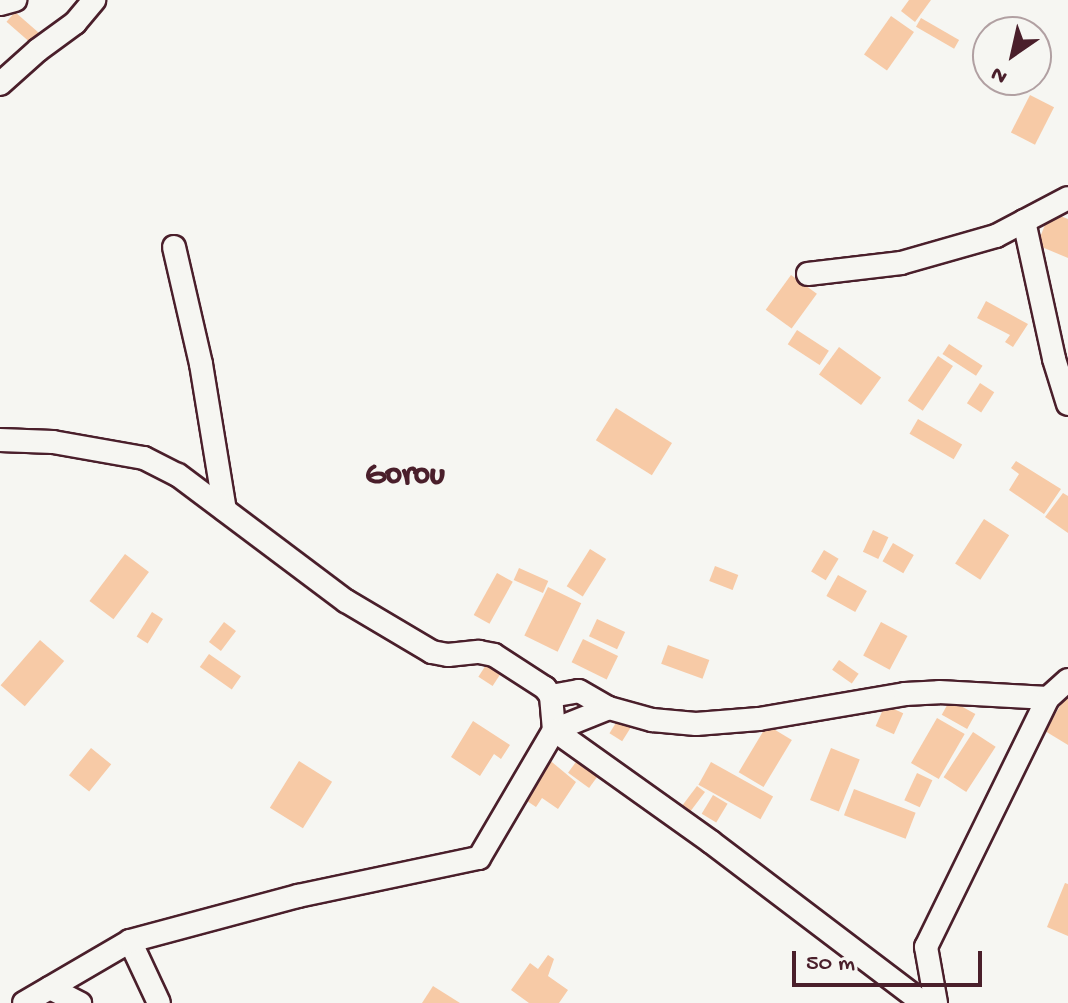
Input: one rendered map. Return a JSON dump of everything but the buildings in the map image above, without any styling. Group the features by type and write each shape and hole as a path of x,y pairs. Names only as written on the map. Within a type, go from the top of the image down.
{"street":[{"path":"0,4 15,0"},
{"path":"0,84 75,23 94,0"},
{"path":"808,274 901,263 996,236 1068,198"},
{"path":"1024,221 1054,359 1068,404"},
{"path":"174,247 201,364 225,510"},
{"path":"0,440 53,442 144,458 178,475 346,601 432,652 494,655 545,688 551,696 554,730 479,858 298,896 130,941 24,1003"},
{"path":"936,1003 926,947 1048,698 1068,680"},
{"path":"551,696 579,691 609,708 652,720 696,724 759,719 905,694 939,692 1048,698"},
{"path":"554,730 609,708"},
{"path":"554,730 711,842 923,1003"},
{"path":"130,941 159,1003"},
{"path":"50,988 80,1003"}],"district":[{"name":"Gorou","path":"405,476"}]}
